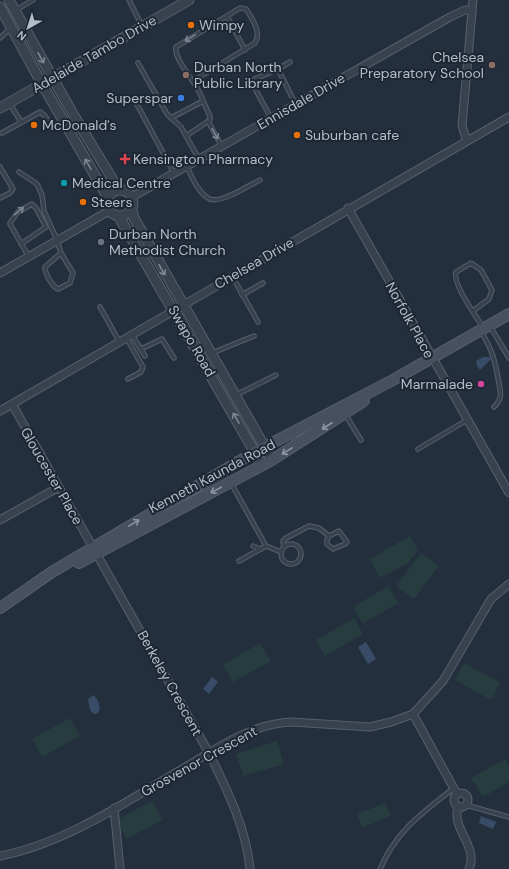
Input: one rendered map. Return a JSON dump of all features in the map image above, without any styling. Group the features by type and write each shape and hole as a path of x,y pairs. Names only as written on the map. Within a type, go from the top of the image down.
{"main road":[{"name":"Kenneth Kaunda Road","path":"95,551 255,452 393,380 509,314"},
{"name":"Kenneth Kaunda Road","path":"0,608 36,585 52,572 262,466 345,414 393,380"}],"street":[{"path":"9,0 52,78 119,190"},
{"name":"Adelaide Tambo Drive","path":"0,108 189,0"},
{"path":"467,141 462,126 473,0"},
{"path":"0,7 42,84 108,198"},
{"name":"Ennisdale Drive","path":"132,197 450,17 465,10 472,10"},
{"name":"Chelsea Drive","path":"0,411 348,208 509,117"},
{"path":"119,190 125,191 132,197 134,202 132,210 124,217 119,217 109,211 107,204 108,198 113,192 119,190"},
{"name":"Norfolk Place","path":"348,208 509,493"},
{"name":"Swapo Road","path":"132,210 134,218 178,308 262,466"},
{"path":"0,273 109,211"},
{"name":"Swapo Road","path":"119,217 178,308 210,354 272,460"},
{"name":"Gloucester Place","path":"12,404 95,551"},
{"path":"0,520 59,487"},
{"name":"Berkeley Crescent","path":"95,551 209,753 234,807 245,840 250,869"},
{"name":"Grosvenor Crescent","path":"0,856 41,845 55,839 114,808 209,753 261,727 280,722 370,726 391,722 414,714 443,681 491,599 509,584"},
{"path":"414,714 456,791 454,799 458,806 457,822 472,854 469,869"},
{"path":"456,791 466,795 468,798 466,805 458,806"},
{"path":"114,808 120,869"}],"lane":[{"path":"15,10 33,0"},
{"path":"129,0 142,26"},
{"path":"186,136 208,121 210,116 201,93 193,81 176,53 176,49 178,45 240,8 246,9 249,12 259,36 256,43 193,81"},
{"path":"227,16 245,50"},
{"path":"0,38 11,28"},
{"path":"272,119 252,88 252,83 255,79 290,62"},
{"path":"138,63 167,114 177,123 200,159"},
{"path":"278,69 296,105"},
{"path":"134,99 175,174"},
{"path":"171,118 203,101"},
{"path":"9,103 20,122"},
{"path":"2,133 40,112 45,116 52,127 63,121"},
{"path":"208,121 222,147"},
{"path":"0,167 13,189 12,192 0,198"},
{"path":"187,167 204,195 213,201 221,200 260,180"},
{"path":"19,172 37,184 42,195 44,211 61,253 74,276 70,283 58,289 54,286 45,271 45,267 61,253"},
{"path":"21,244 46,227 36,208 32,204 18,212 10,221 10,224 21,244 29,257"},
{"path":"473,311 488,299 492,290 481,270 471,263 456,272 455,278 473,311 484,328 509,358"},
{"path":"232,276 258,322"},
{"path":"242,295 263,283"},
{"path":"100,307 120,342"},
{"path":"484,328 494,354 501,390 500,400 494,407"},
{"path":"129,336 145,356"},
{"path":"128,379 141,372 143,367 129,336"},
{"path":"210,354 254,336"},
{"path":"140,349 162,339 174,358"},
{"path":"235,396 276,375"},
{"path":"345,414 361,440"},
{"path":"418,449 467,420"},
{"path":"231,482 266,546 281,552"},
{"path":"284,547 283,541 286,538 309,526 320,528 329,536"},
{"path":"339,531 347,542 333,549 326,541 329,536 339,531"},
{"path":"288,544 298,546 302,555 301,560 297,563 287,564 283,561 281,552 288,544"},
{"path":"253,546 261,549"},
{"path":"239,561 266,546"},
{"path":"380,869 396,838 416,818 456,791"},
{"path":"466,805 509,817"}],"green space":[{"path":"410,536 418,550 408,563 380,578 370,559"},
{"path":"421,553 439,566 414,599 396,586"},
{"path":"388,586 398,603 363,624 353,607"},
{"path":"354,618 363,634 325,656 316,640"},
{"path":"260,643 271,661 233,682 223,665"},
{"path":"464,663 500,682 491,700 455,680"},
{"path":"70,718 80,736 42,757 32,739"},
{"path":"277,741 284,764 243,776 236,754"},
{"path":"505,759 509,766 509,782 483,797 471,778"},
{"path":"152,801 163,820 126,839 116,820"},
{"path":"385,803 391,816 362,828 357,814"}],"water":[{"path":"483,357 489,357 491,359 480,370 476,361"},
{"path":"366,642 376,659 368,664 358,647"},
{"path":"212,677 218,682 209,694 203,689"},
{"path":"94,695 100,708 98,713 94,714 90,710 88,699"},
{"path":"481,816 496,822 493,829 479,823"}],"place":[{"name":"Wimpy","path":"191,25"},
{"name":"Chelsea Preparatory School","path":"492,65"},
{"name":"Durban North Public Library","path":"186,75"},
{"name":"Superspar","path":"181,98"},
{"name":"McDonald's","path":"34,125"},
{"name":"Suburban cafe","path":"297,135"},
{"name":"Kensington Pharmacy","path":"125,159"},
{"name":"Medical Centre","path":"64,183"},
{"name":"Steers","path":"83,202"},
{"name":"Durban North Methodist Church","path":"101,242"},
{"name":"Marmalade","path":"481,384"}]}
